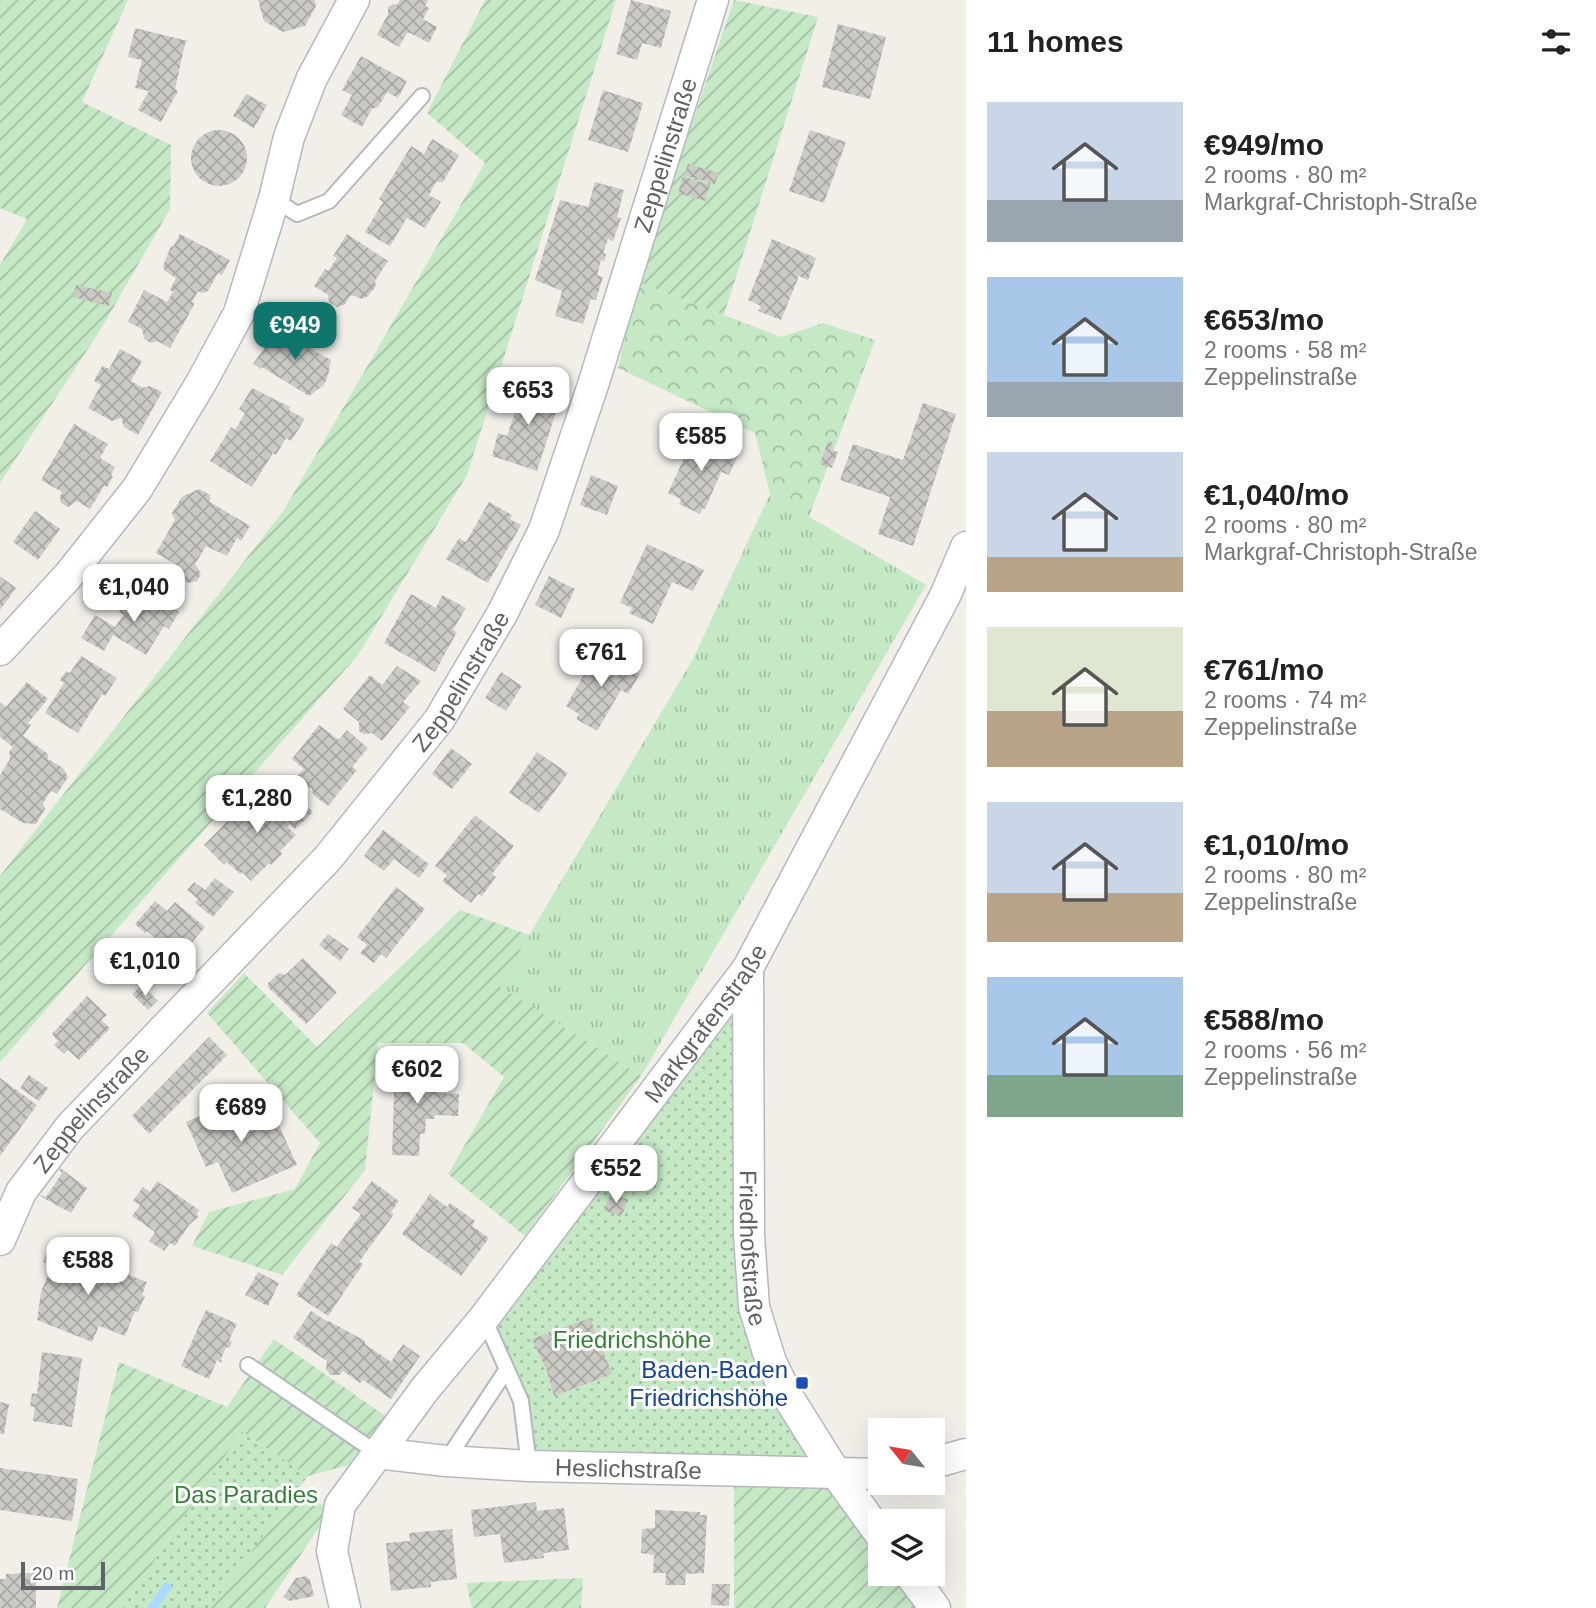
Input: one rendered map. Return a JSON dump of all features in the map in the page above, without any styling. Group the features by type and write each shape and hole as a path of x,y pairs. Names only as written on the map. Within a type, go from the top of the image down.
{"street":[{"path":"0,650 68,576 138,489 201,383 239,313 274,199 289,136 312,78 354,0"},
{"name":"Zeppelinstraße","path":"0,1240 22,1192 70,1127 327,858 439,720 502,614 544,530 593,385 713,0"},
{"name":"Markgrafenstraße","path":"345,1608 332,1551 341,1505 425,1389 484,1318 748,968 945,596 966,547"},
{"name":"Friedhofstraße","path":"748,968 749,1235 754,1307 771,1362 782,1385 837,1475 868,1518"},
{"name":"Heslichstraße","path":"377,1453 529,1466 868,1474"},
{"path":"945,1460 966,1454"},
{"path":"919,1586 935,1608"}],"lane":[{"path":"274,199 297,214 329,201 422,96"},
{"path":"484,1318 521,1401 529,1466"},
{"path":"248,1365 377,1453"},
{"path":"446,1461 507,1369"}],"green space":[{"path":"0,0 128,0 82,102 171,145 170,209 101,329 0,483 0,265 27,219 0,208"},
{"path":"485,0 616,0 467,475 358,655 0,1062 0,876 284,510 485,163 427,113"},
{"path":"734,0 818,17 724,315 638,282"},
{"path":"638,282 781,337 823,323 875,340 809,517 770,494 755,433 618,368"},
{"path":"770,494 926,585 641,1076 499,986 693,659"},
{"path":"460,910 529,935 499,986 641,1076 525,1236 448,1174 504,1077 463,1043 378,1043 365,1170 282,1275 192,1246 209,1212 295,1189 320,1143 207,1013 244,973 317,1047"},
{"name":"Friedrichshöhe","path":"748,968 754,1307 837,1475 529,1466 521,1401 484,1318"},
{"path":"274,1339 387,1417 349,1465 308,1476 242,1431 122,1608 57,1608 119,1362 227,1407"},
{"name":"Das Paradies","path":"242,1431 308,1476 210,1608 122,1608"},
{"path":"734,1472 837,1475 868,1518 868,1586 919,1586 935,1608 734,1608"},
{"path":"299,1487 330,1511 265,1608 210,1608"},
{"path":"583,1578 581,1608 472,1608 466,1583"}],"building":[{"path":"258,0 315,0 316,6 305,26 283,32 264,21"},
{"path":"400,0 428,0 425,6 429,8 423,19 437,27 429,43 407,33 399,47 377,35 388,14 388,7 397,5"},
{"path":"631,0 671,11 661,48 642,43 637,60 616,54"},
{"path":"838,24 886,37 870,99 822,87"},
{"path":"135,28 188,41 185,44 175,89 178,91 161,122 138,110 149,91 135,88 142,60 128,57"},
{"path":"361,56 407,81 398,98 387,92 378,107 372,109 362,127 341,115 352,95 342,90"},
{"path":"603,90 643,103 628,152 588,140"},
{"path":"246,94 267,105 254,128 233,116"},
{"path":"213,130 225,130 235,134 243,142 247,158 243,174 235,182 225,186 213,186 203,182 195,174 191,164 191,152 195,142 203,134"},
{"path":"810,130 846,142 824,203 789,191"},
{"path":"432,139 459,155 443,182 436,182 429,195 441,202 425,228 407,218 390,246 365,232 383,202 379,199 411,146 424,154"},
{"path":"688,164 719,173 715,184 684,175"},
{"path":"683,176 710,185 705,201 678,193"},
{"path":"595,182 624,190 617,217 621,218 613,241 608,239 603,253 606,254 605,258 604,261 601,260 597,275 603,277 596,300 591,299 583,324 555,316 562,291 535,280 560,200 588,207"},
{"path":"180,234 230,260 222,275 218,273 208,291 198,291 192,302 195,303 170,348 157,341 151,343 144,339 142,329 128,322 144,290 167,302 173,292 170,290 176,278 165,271 163,266 171,246 173,247"},
{"path":"347,234 388,261 368,296 362,299 351,295 344,305 337,307 329,302 328,295 314,286 325,269 328,271 337,258 333,256"},
{"path":"772,239 816,258 808,280 799,276 781,320 758,311 761,306 748,300"},
{"path":"76,285 112,293 109,306 73,297"},
{"path":"278,328 295,338 299,333 317,344 313,350 331,360 324,385 309,396 253,364"},
{"path":"120,349 142,361 131,381 143,388 150,386 162,392 138,435 124,427 121,418 112,421 88,408 101,385 94,381 102,366 109,369"},
{"path":"527,377 553,386 547,405 557,409 537,471 492,456 498,433 507,436"},
{"path":"252,388 290,407 289,410 305,419 291,441 286,438 276,455 273,453 252,487 210,461 231,427 235,430 245,413 239,409"},
{"path":"923,403 956,414 913,546 878,534 890,497 840,480 853,444 903,460"},
{"path":"74,424 108,444 100,458 115,467 111,475 113,477 90,509 77,501 68,507 61,503 62,492 41,480"},
{"path":"695,434 739,453 729,475 721,472 705,509 703,508 700,514 679,504 681,499 668,493"},
{"path":"828,441 833,443 831,450 838,452 832,468 820,464"},
{"path":"591,475 618,486 607,515 580,505"},
{"path":"199,489 210,495 210,502 250,526 241,541 237,538 227,556 206,546 195,564 201,574 197,581 188,583 182,579 182,568 156,553 175,520 172,513 182,497"},
{"path":"489,502 512,515 510,519 521,525 488,583 446,559 459,538 466,542"},
{"path":"35,511 60,529 38,560 13,542"},
{"path":"647,544 704,570 693,591 672,582 653,624 629,613 632,608 620,603"},
{"path":"0,576 16,588 0,610"},
{"path":"549,576 575,589 561,618 535,605"},
{"path":"138,588 179,612 169,629 164,626 146,655 113,635 104,651 81,638 95,615 115,627 123,615 119,612 126,600 130,602"},
{"path":"411,594 436,608 442,595 466,608 453,630 457,632 435,672 384,643"},
{"path":"598,650 640,674 628,694 621,690 597,731 576,719 579,714 566,706"},
{"path":"81,656 117,678 105,696 102,694 78,733 45,713 64,683 60,680 66,671 70,673"},
{"path":"397,666 421,681 403,702 410,707 382,741 372,733 364,734 359,731 359,722 343,709 370,675 382,685"},
{"path":"501,672 522,686 506,711 485,698"},
{"path":"27,682 48,699 28,723 31,725 23,736 48,754 48,759 63,768 68,777 57,794 51,791 43,803 45,809 36,824 23,823 0,809 0,775 10,759 9,752 13,747 0,737 0,702 6,707"},
{"path":"319,725 339,740 347,730 368,748 352,767 357,770 328,806 313,795 312,788 305,788 298,783 298,775 304,769 292,759"},
{"path":"451,748 472,764 452,789 432,774"},
{"path":"537,752 568,773 539,813 509,793"},
{"path":"293,792 313,812 295,829 290,824 287,827 296,835 280,851 282,854 251,881 227,862 224,865 204,845 254,794 272,813"},
{"path":"475,815 514,846 492,874 496,877 482,896 478,894 471,903 442,881 447,875 435,866"},
{"path":"383,830 429,864 419,878 394,859 384,871 364,856"},
{"path":"215,878 234,892 213,917 195,903 198,899 187,890 194,882 205,890"},
{"path":"396,887 425,909 386,958 381,954 374,963 360,953 367,945 357,937"},
{"path":"155,901 167,911 175,902 205,927 179,958 135,924"},
{"path":"328,934 349,949 340,961 319,945"},
{"path":"303,958 337,992 306,1024 268,987 268,983 279,973 285,975"},
{"path":"142,985 158,1001 148,1010 132,994"},
{"path":"87,996 107,1015 101,1020 110,1028 79,1060 68,1050 64,1054 54,1045 58,1041 52,1034"},
{"path":"209,1037 227,1055 149,1134 132,1116"},
{"path":"395,1063 437,1066 436,1093 459,1094 458,1116 435,1115 434,1119 426,1119 425,1134 420,1134 419,1156 392,1155"},
{"path":"29,1075 48,1088 39,1101 20,1088"},
{"path":"0,1078 37,1105 0,1156"},
{"path":"252,1093 260,1112 243,1120 248,1132 276,1119 297,1165 232,1193 218,1162 206,1167 186,1122"},
{"path":"60,1168 87,1188 71,1213 40,1196 46,1197 62,1173"},
{"path":"157,1181 199,1210 198,1217 175,1246 170,1243 164,1251 149,1241 155,1232 132,1216 140,1205 133,1201 143,1187 150,1192"},
{"path":"372,1181 399,1201 391,1212 394,1214 359,1262 363,1264 328,1316 296,1295 331,1243 337,1247 361,1214 352,1208"},
{"path":"611,1193 628,1200 621,1217 604,1210"},
{"path":"430,1194 447,1207 450,1203 475,1221 472,1226 489,1238 461,1276 402,1234"},
{"path":"50,1246 147,1282 142,1295 145,1296 138,1312 135,1311 125,1336 99,1326 92,1342 37,1320 41,1292 52,1265 43,1262"},
{"path":"258,1272 279,1283 268,1306 245,1295"},
{"path":"206,1310 237,1324 229,1340 232,1342 229,1348 226,1347 221,1359 222,1363 217,1360 209,1379 181,1366"},
{"path":"311,1311 365,1341 365,1344 391,1362 403,1344 420,1356 391,1399 363,1380 360,1383 343,1371 339,1375 330,1375 326,1369 327,1361 293,1338"},
{"path":"590,1318 612,1374 554,1396 547,1371 532,1339"},
{"path":"42,1352 82,1358 72,1427 33,1421 35,1407 30,1407 32,1393 37,1394"},
{"path":"0,1402 9,1404 4,1434 0,1434"},
{"path":"0,1468 78,1479 72,1521 0,1510"},
{"path":"536,1502 537,1511 564,1508 569,1550 543,1553 544,1558 504,1563 500,1534 474,1537 471,1510"},
{"path":"655,1510 700,1512 700,1515 707,1515 704,1573 686,1574 685,1585 665,1585 666,1573 653,1573 654,1555 641,1553 642,1529 655,1528"},
{"path":"452,1529 457,1579 431,1582 431,1587 391,1591 386,1543 410,1541 409,1533"},
{"path":"36,1573 36,1608 0,1608 0,1579 6,1579 6,1574"},
{"path":"306,1576 310,1580 314,1596 290,1601 283,1597 296,1578"},
{"path":"712,1584 730,1584 729,1606 711,1605"}],"waterway":[{"path":"152,1608 167,1587"}],"place":[{"name":"Baden-Baden Friedrichshöhe","path":"802,1383"}]}
